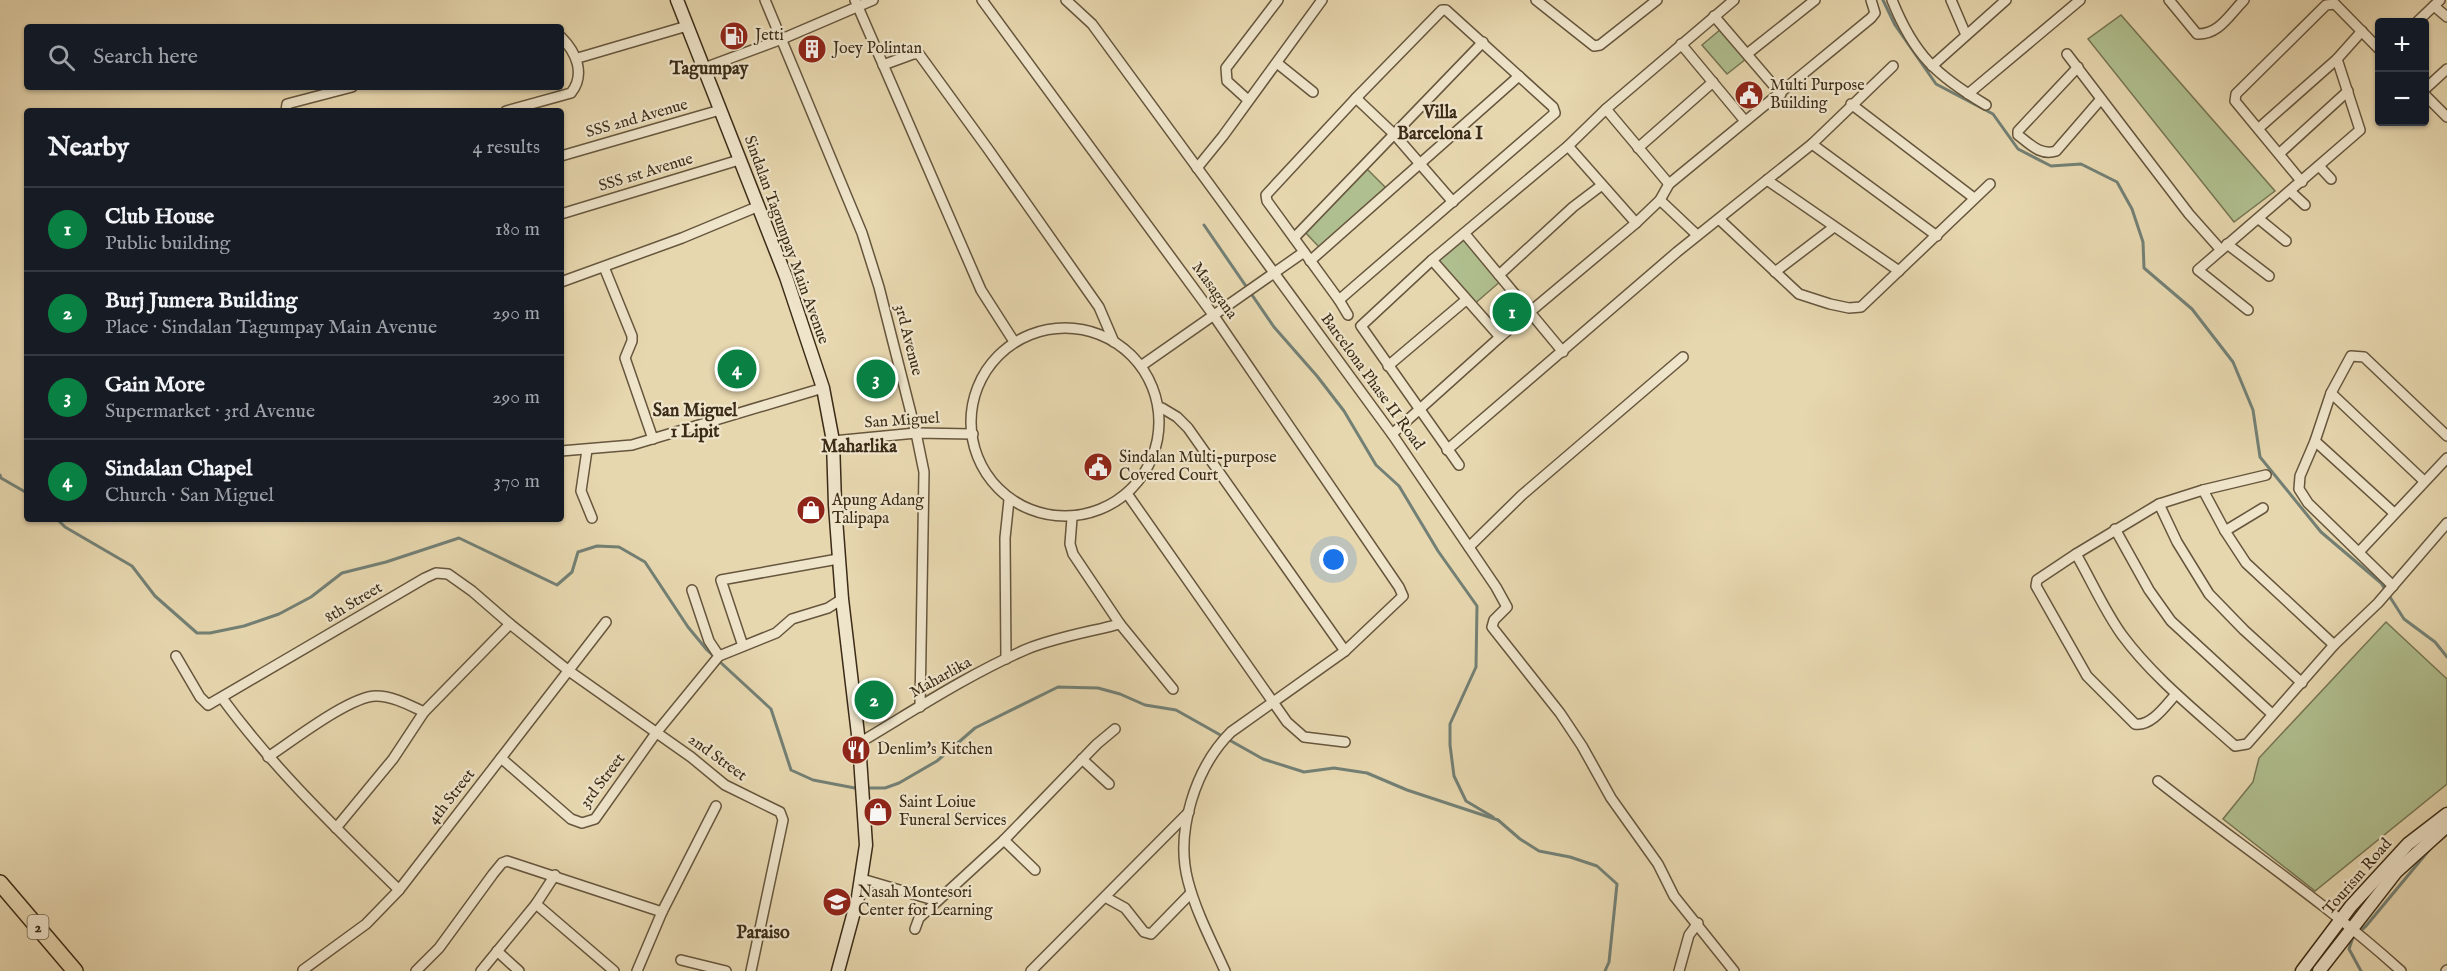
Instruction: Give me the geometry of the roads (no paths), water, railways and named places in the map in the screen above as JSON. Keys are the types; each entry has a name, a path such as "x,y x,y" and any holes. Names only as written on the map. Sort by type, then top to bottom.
{"highway":[{"name":"2","path":"0,883 75,971"}],"main road":[{"path":"677,0 720,110"},
{"name":"Sindalan Tagumpay Main Avenue","path":"720,110 786,277 824,388 833,441 838,559 859,743 866,845 862,879 838,971"},
{"name":"Tourism Road","path":"2302,971 2340,920 2408,844 2447,814"},
{"name":"Tourism Road","path":"2319,971 2396,872 2447,826"}],"street":[{"name":"3rd Avenue","path":"765,0 862,233 879,288 916,433 924,472 920,707"},
{"path":"704,68 782,39 856,3 873,0"},
{"name":"Masagana","path":"982,0 1214,316 1399,587 1403,596 1345,651"},
{"name":"Barcelona Phase II Road","path":"1066,0 1092,24 1445,510 1507,607 1494,620 1492,627 1560,713 1582,746 1611,798 1658,864 1674,896 1698,923"},
{"path":"1248,100 1227,81 1226,68 1278,0"},
{"path":"1197,168 1322,0"},
{"path":"1537,0 1594,46 1600,45 1657,0"},
{"path":"1459,465 1361,326 1432,260 1568,146 1606,109 1734,0"},
{"path":"1747,54 1815,0"},
{"path":"1392,434 1500,337 1636,223 1660,200 1669,184 1871,18 1875,13 1871,0"},
{"path":"1892,0 1903,28 1923,58 1968,94 1986,105"},
{"path":"1951,0 1966,35"},
{"path":"1932,66 2006,0"},
{"path":"1968,94 2080,0"},
{"path":"2169,0 2197,34 2213,33 2239,2"},
{"path":"856,3 981,290 1013,340"},
{"path":"2421,18 2437,3 2447,17"},
{"path":"2302,182 2235,101 2236,93 2326,5 2335,4 2375,46"},
{"path":"1339,300 1555,113 1553,107 1446,10 1441,10 1266,195 1267,201 1348,315"},
{"path":"1714,16 1781,94"},
{"path":"578,58 687,26"},
{"path":"2259,128 2337,59 2362,31"},
{"path":"517,108 571,93 578,81 578,58 564,41"},
{"path":"1294,238 1483,42"},
{"path":"1681,44 1745,121"},
{"path":"883,65 919,54 1099,307 1114,342"},
{"path":"2067,54 2189,214 2224,247 2269,276"},
{"path":"2248,310 2199,272 2199,268 2291,192 2360,130 2337,59"},
{"path":"1277,63 1313,92"},
{"path":"1447,450 1697,235 1812,144 1893,66"},
{"path":"2078,68 2018,131 2018,135 2041,152 2056,151 2101,99"},
{"path":"2429,87 2447,69"},
{"path":"1310,261 1519,76"},
{"path":"1638,148 1713,82"},
{"path":"286,108 287,104 341,90"},
{"path":"2280,153 2348,91"},
{"path":"2429,97 2447,117"},
{"path":"1356,98 1395,135 1454,202"},
{"path":"1851,104 1974,198"},
{"path":"1606,109 1669,184"},
{"name":"SSS 2nd Avenue","path":"564,155 720,110"},
{"path":"1812,144 1937,236"},
{"path":"1568,146 1636,223"},
{"name":"SSS 1st Avenue","path":"564,213 739,160"},
{"path":"2319,166 2331,179"},
{"path":"1767,180 1899,271"},
{"path":"1719,219 1799,294 1855,309 1861,307 1990,184"},
{"path":"1499,275 1573,207 1602,185"},
{"path":"2291,192 2305,205"},
{"path":"1660,200 1697,235"},
{"path":"564,281 759,206"},
{"path":"2259,219 2286,241"},
{"path":"1775,272 1834,227"},
{"path":"1464,234 1563,352"},
{"path":"1141,366 1304,252"},
{"path":"1432,260 1500,337"},
{"path":"604,267 632,336 625,358 653,439"},
{"path":"1388,366 1466,300"},
{"path":"1085,330 1114,342 1141,366 1162,408 1160,434 1147,467 1128,495 1093,512 1072,518 1044,515 1009,500 989,476 977,454 973,434 972,409 991,362 1013,340 1032,332 1085,330"},
{"path":"2391,588 2359,552 2308,503 2299,489 2300,476 2315,441 2331,393 2351,356 2364,357 2447,436"},
{"path":"1469,547 1522,495 1683,357"},
{"path":"564,451 632,445 824,388"},
{"path":"2331,393 2424,481"},
{"path":"1162,408 1177,417 1188,428 1345,651 1231,732 1221,742 1199,781 1186,829 1185,863 1191,893 1225,971"},
{"name":"San Miguel","path":"833,441 916,433 973,434"},
{"path":"2315,441 2394,513"},
{"path":"587,450 581,491 592,518"},
{"path":"2359,552 2447,458"},
{"path":"2176,694 2148,723 2135,724 2087,676 2036,586 2037,580 2115,529 2159,504 2203,490 2266,475"},
{"path":"2203,490 2225,531 2246,563 2334,645"},
{"path":"1128,495 1287,722 1304,736 1345,742"},
{"path":"1006,659 1005,538 1009,500"},
{"path":"2159,504 2177,542 2209,594 2244,630 2302,683"},
{"path":"2225,531 2263,508"},
{"path":"1072,518 1070,544 1073,554 1120,624 1173,689"},
{"path":"2076,554 2120,633 2176,694 2235,746 2247,744 2334,645 2378,603 2447,524"},
{"path":"2115,529 2149,590 2171,621 2272,714"},
{"path":"743,646 721,580 838,559"},
{"name":"8th Street","path":"176,656 200,697 208,705 436,573 448,574 472,591 510,624"},
{"path":"692,590 709,641 718,656 776,633 792,619 828,608 842,599"},
{"name":"4th Street","path":"303,970 366,924 399,890 606,622"},
{"path":"336,828 393,759 424,712 510,624"},
{"name":"2nd Street","path":"510,624 569,671 691,757 725,785 780,812 783,820 751,971"},
{"name":"Maharlika","path":"859,743 1006,659 1049,642 1120,624"},
{"name":"3rd Street","path":"501,758 571,819 582,823 595,819 656,733 718,656"},
{"path":"268,757 337,712 373,696 402,701 424,712"},
{"path":"222,698 268,757 399,890"},
{"path":"915,929 919,918 1004,840 1082,759 1115,729"},
{"path":"1082,759 1109,784"},
{"path":"2158,781 2363,937 2401,971"},
{"path":"637,971 662,912 716,806"},
{"path":"1031,971 1189,812"},
{"path":"1004,840 1035,870"},
{"path":"416,971 439,948 473,898 502,863 513,862 662,912"},
{"path":"481,971 536,904 555,875"},
{"path":"862,879 937,901"},
{"path":"1105,897 1125,908 1144,932 1151,934 1191,893"},
{"path":"536,904 614,971"},
{"path":"1679,971 1689,935 1698,923 1734,971"},
{"path":"496,951 519,971"},
{"path":"681,960 711,970 726,971"}],"waterway":[{"path":"1883,0 1895,25 1936,84 1993,114 2018,149 2051,166 2081,164 2117,182 2132,209 2143,242 2144,268 2192,309 2233,362 2253,410 2260,457 2321,532 2381,583 2404,619 2435,642 2447,657"},
{"path":"1204,225 1274,327 1344,411 1376,465 1399,486 1438,551 1477,606 1476,667 1450,724 1450,745 1454,776 1466,801 1493,817"},
{"path":"0,475 1,478 24,491"},
{"path":"60,522 132,566 155,596 197,633 210,633 244,626 279,614 311,597 342,573 386,562 459,538 557,585 572,572 578,552 597,546 619,547 645,562 688,627 707,650 771,709 791,770 813,780 860,789"},
{"path":"866,788 885,788 899,783 937,761 975,728 1058,687 1098,688 1120,694 1145,705 1176,710 1263,759 1304,772 1334,768 1367,773 1407,790 1498,820"},
{"path":"1498,820 1520,839 1539,851 1570,857 1597,866 1617,884 1609,962 1605,971"},
{"path":"2439,841 2447,834"},
{"path":"2358,933 2430,849"},
{"path":"2353,937 2349,949 2361,971"}],"place":[{"name":"Jetti","path":"734,36"},
{"name":"Joey Polintan","path":"812,49"},
{"name":"Multi Purpose Building","path":"1749,95"},
{"name":"Club House","path":"1512,312"},
{"name":"Sindalan Chapel","path":"737,369"},
{"name":"Gain More","path":"876,379"},
{"name":"Sindalan Multi-purpose Covered Court","path":"1098,467"},
{"name":"Apung Adang Talipapa","path":"811,510"},
{"name":"Burj Jumera Building","path":"874,700"},
{"name":"Denlim's Kitchen","path":"856,750"},
{"name":"Saint Loiue Funeral Services","path":"878,812"},
{"name":"Nasah Montesori Center for Learning","path":"837,902"}],"district":[{"name":"Tagumpay","path":"709,69"},
{"name":"Villa Barcelona I","path":"1440,123"},
{"name":"San Miguel 1 Lipit","path":"695,421"},
{"name":"Maharlika","path":"859,447"},
{"name":"Paraiso","path":"763,933"}]}
